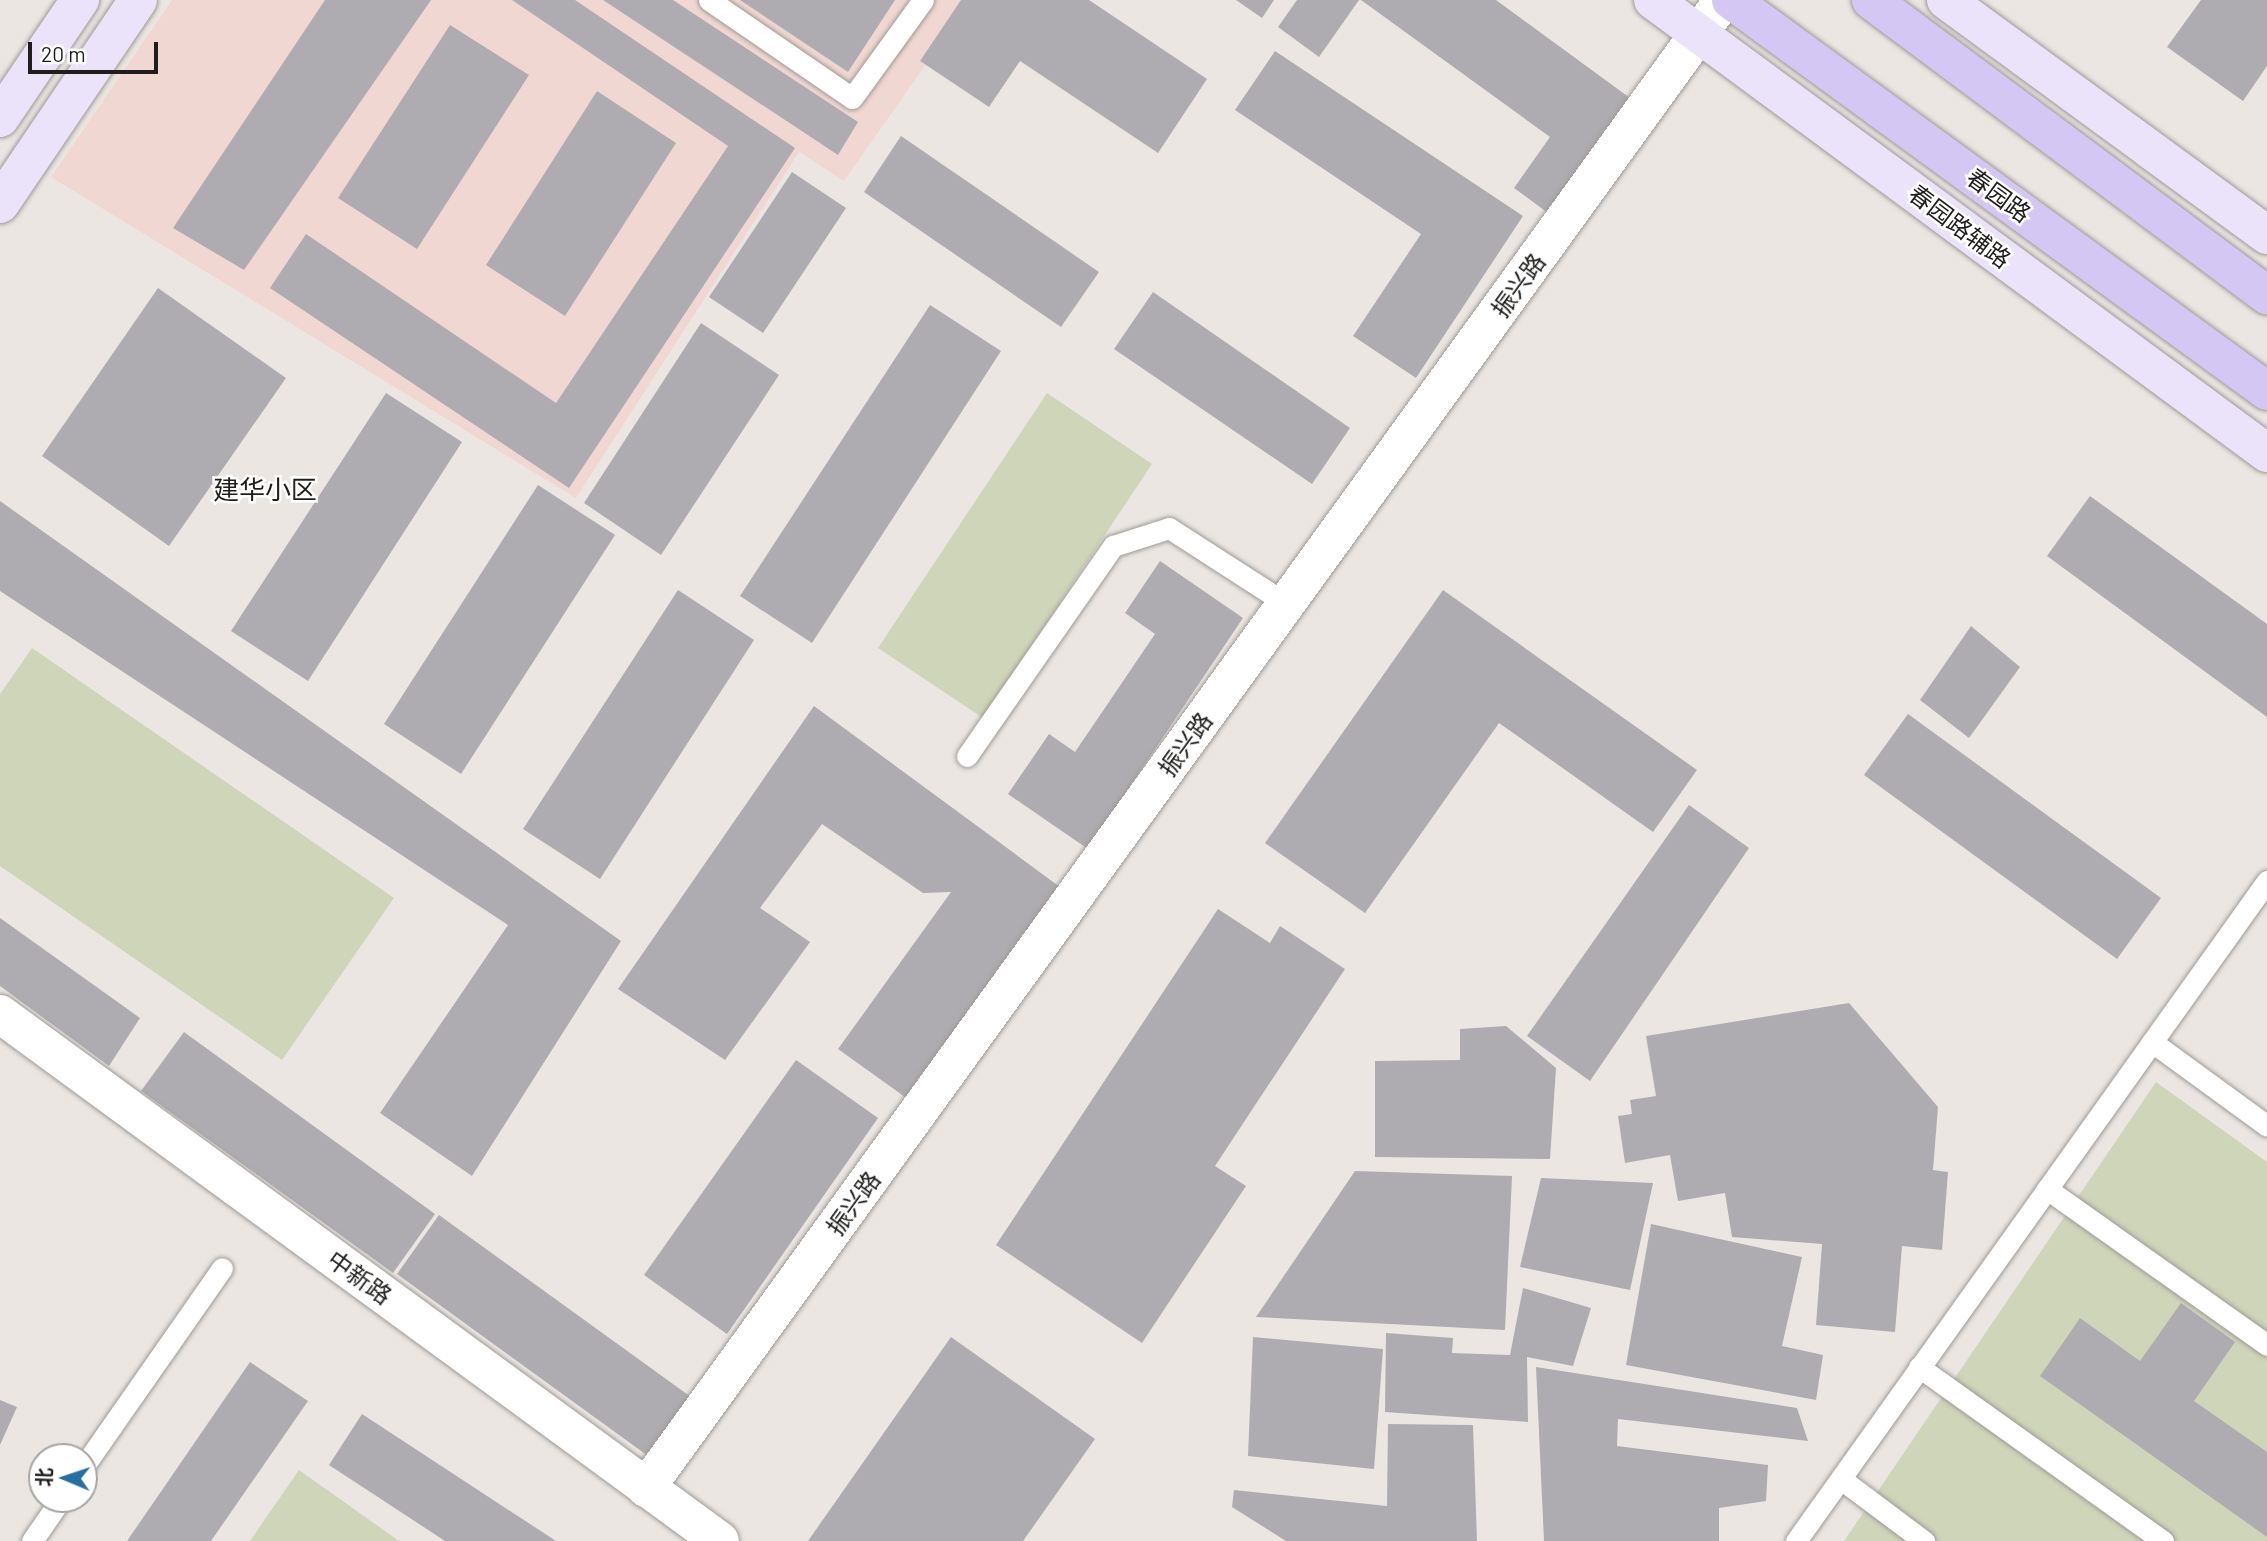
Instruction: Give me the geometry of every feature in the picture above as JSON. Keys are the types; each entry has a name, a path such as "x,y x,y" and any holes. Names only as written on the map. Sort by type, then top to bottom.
{"main road":[{"name":"春园路","path":"1731,0 2267,391"},
{"path":"1871,0 2267,295"}],"street":[{"path":"0,118 80,0"},
{"path":"0,204 138,0"},
{"name":"春园路辅路","path":"1653,0 2267,453"},
{"name":"振兴路","path":"646,1488 1723,0"},
{"path":"1946,0 2267,235"},
{"name":"中新路","path":"0,1014 720,1541"}],"lane":[{"path":"709,0 852,98 923,0"},
{"path":"967,756 1113,545 1169,528 1287,604"},
{"path":"1796,1541 2267,881"},
{"path":"2152,1042 2267,1126"},
{"path":"2047,1189 2267,1345"},
{"path":"98,1446 222,1268"},
{"path":"1919,1367 2156,1539"},
{"path":"1841,1479 1924,1541"},
{"path":"32,1541 51,1513"}],"shaded area":[{"path":"172,0 971,0 844,181 799,152 576,498 51,177"}],"green space":[{"path":"1047,393 1152,464 983,718 878,648"},
{"path":"32,648 394,898 282,1060 0,866 0,694"},
{"path":"2156,1082 2267,1162 2267,1541 1844,1541"},
{"path":"299,1470 399,1541 250,1541"}],"building":[{"path":"325,0 431,0 244,270 173,228"},
{"path":"512,0 575,0 795,148 569,488 270,288 306,234 556,403 728,146"},
{"path":"603,0 673,0 858,122 838,155"},
{"path":"740,0 895,0 848,72"},
{"path":"961,0 1089,0 1207,79 1158,153 1020,61 989,107 920,61"},
{"path":"1236,0 1274,0 1262,18"},
{"path":"1297,0 1359,0 1319,57 1278,27"},
{"path":"1361,0 1496,0 1630,98 1548,213 1514,188 1550,137"},
{"path":"2201,0 2267,0 2267,66 2243,101 2167,47"},
{"path":"450,25 529,75 417,249 338,198"},
{"path":"1275,51 1523,216 1416,378 1353,336 1421,234 1235,110"},
{"path":"597,91 676,143 565,316 486,265"},
{"path":"901,136 1099,272 1061,327 864,192"},
{"path":"792,172 846,208 763,333 709,297"},
{"path":"158,288 286,378 169,546 42,456"},
{"path":"1153,292 1350,428 1312,484 1114,349"},
{"path":"930,305 1001,351 812,643 740,596"},
{"path":"701,323 779,375 661,555 584,503"},
{"path":"386,393 462,442 308,681 231,631"},
{"path":"538,485 615,535 461,774 384,724"},
{"path":"2090,496 2267,624 2267,717 2047,556"},
{"path":"0,501 621,941 472,1176 380,1113 508,925 0,591"},
{"path":"1160,561 1243,618 1088,849 1008,794 1049,734 1075,752 1155,634 1125,613"},
{"path":"678,590 754,640 600,879 523,829"},
{"path":"1443,590 1697,770 1653,832 1499,723 1365,913 1265,843"},
{"path":"1971,626 2020,667 1969,738 1920,700"},
{"path":"814,706 1060,887 905,1097 838,1049 951,892 923,893 822,824 760,908 810,942 725,1060 618,989"},
{"path":"1908,714 2161,898 2117,959 1864,775"},
{"path":"1689,805 1749,848 1590,1081 1527,1036"},
{"path":"1218,909 1270,943 1280,926 1345,969 1215,1166 1246,1186 1142,1343 996,1245"},
{"path":"0,918 140,1018 109,1066 0,986"},
{"path":"1849,1003 1938,1107 1933,1170 1948,1172 1942,1250 1902,1246 1895,1332 1816,1325 1822,1244 1732,1237 1725,1193 1678,1201 1670,1155 1625,1163 1618,1116 1632,1114 1630,1100 1656,1096 1646,1036"},
{"path":"1506,1026 1556,1068 1550,1159 1375,1157 1375,1061 1460,1060 1460,1029"},
{"path":"184,1032 435,1214 393,1273 141,1091"},
{"path":"796,1060 878,1118 727,1334 644,1275"},
{"path":"1355,1171 1512,1176 1505,1330 1256,1317"},
{"path":"1541,1178 1653,1183 1630,1290 1520,1267"},
{"path":"439,1215 691,1397 648,1456 397,1274"},
{"path":"1651,1224 1802,1257 1782,1346 1823,1355 1816,1400 1626,1365"},
{"path":"1523,1288 1591,1308 1573,1366 1527,1357 1528,1422 1385,1412 1386,1333 1453,1338 1452,1353 1510,1355"},
{"path":"2181,1303 2235,1342 2194,1401 2267,1452 2267,1537 2040,1376 2080,1318 2140,1361"},
{"path":"951,1337 1095,1439 1023,1541 808,1541"},
{"path":"1253,1337 1383,1349 1374,1469 1248,1456"},
{"path":"250,1362 308,1401 211,1541 127,1541"},
{"path":"1536,1367 1797,1408 1808,1441 1618,1419 1617,1446 1768,1465 1766,1501 1719,1508 1719,1541 1544,1541"},
{"path":"0,1400 17,1407 0,1445"},
{"path":"362,1414 556,1541 445,1541 329,1465"},
{"path":"1388,1424 1473,1425 1477,1541 1286,1541 1232,1507 1234,1490 1387,1506"}],"district":[{"name":"建华小区","path":"265,489"}]}
